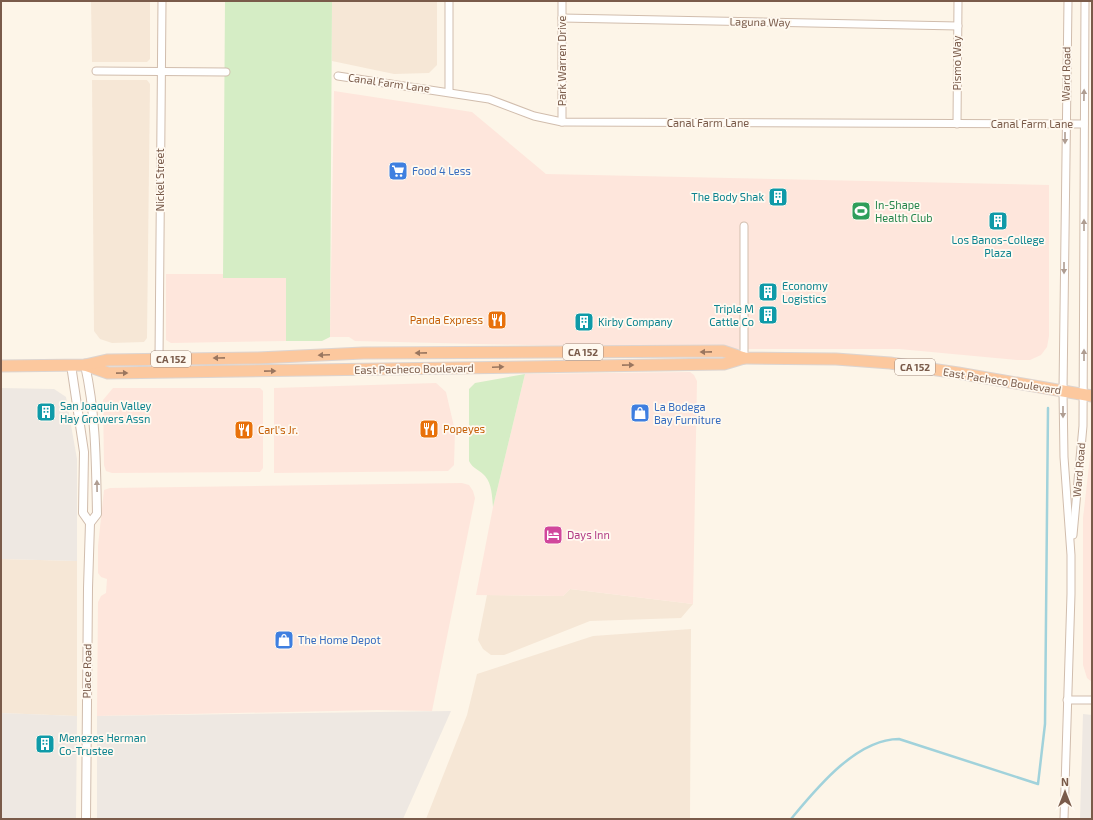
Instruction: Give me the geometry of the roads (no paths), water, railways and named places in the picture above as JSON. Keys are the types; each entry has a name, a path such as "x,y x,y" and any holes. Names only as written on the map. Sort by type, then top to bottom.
{"highway":[{"name":"East Pacheco Boulevard","path":"1,366 85,365 107,360 363,354 534,352 723,351 744,358"},
{"name":"East Pacheco Boulevard","path":"85,365 108,373 724,364 744,358 836,359 890,363 1088,395"}],"street":[{"name":"Nickel Street","path":"159,359 162,1"},
{"path":"449,1 449,92"},
{"name":"Park Warren Drive","path":"562,1 562,122"},
{"name":"Pismo Way","path":"957,124 958,1"},
{"name":"Ward Road","path":"1068,1 1063,391 1064,457 1071,555"},
{"name":"Ward Road","path":"1064,819 1071,555 1083,426 1088,395 1084,124 1085,1"},
{"name":"Laguna Way","path":"562,18 958,26"},
{"path":"96,72 226,72"},
{"name":"Canal Farm Lane","path":"338,76 489,99 534,116 562,122 1084,124"},
{"path":"744,226 744,358"},
{"name":"Place Road","path":"72,365 84,452 83,514 90,523"},
{"name":"Place Road","path":"85,365 92,394 97,514 90,523 86,819"},
{"path":"1067,700 1092,700"}],"waterway":[{"path":"791,819 812,794 838,768 853,756 868,747 883,741 899,739 1038,784 1045,724 1048,408"}],"place":[{"name":"Food 4 Less","path":"398,171"},
{"name":"The Body Shak","path":"778,197"},
{"name":"In-Shape Health Club","path":"861,211"},
{"name":"Los Banos-College Plaza","path":"998,221"},
{"name":"Economy Logistics","path":"768,292"},
{"name":"Triple M Cattle Co","path":"768,315"},
{"name":"Panda Express","path":"497,320"},
{"name":"Kirby Company","path":"584,322"},
{"name":"San Joaquin Valley Hay Growers Assn","path":"46,412"},
{"name":"La Bodega Bay Furniture","path":"640,413"},
{"name":"Popeyes","path":"429,429"},
{"name":"Carl's Jr.","path":"244,430"},
{"name":"Days Inn","path":"553,535"},
{"name":"The Home Depot","path":"284,640"},
{"name":"Menezes Herman Co-Trustee","path":"45,744"}]}
